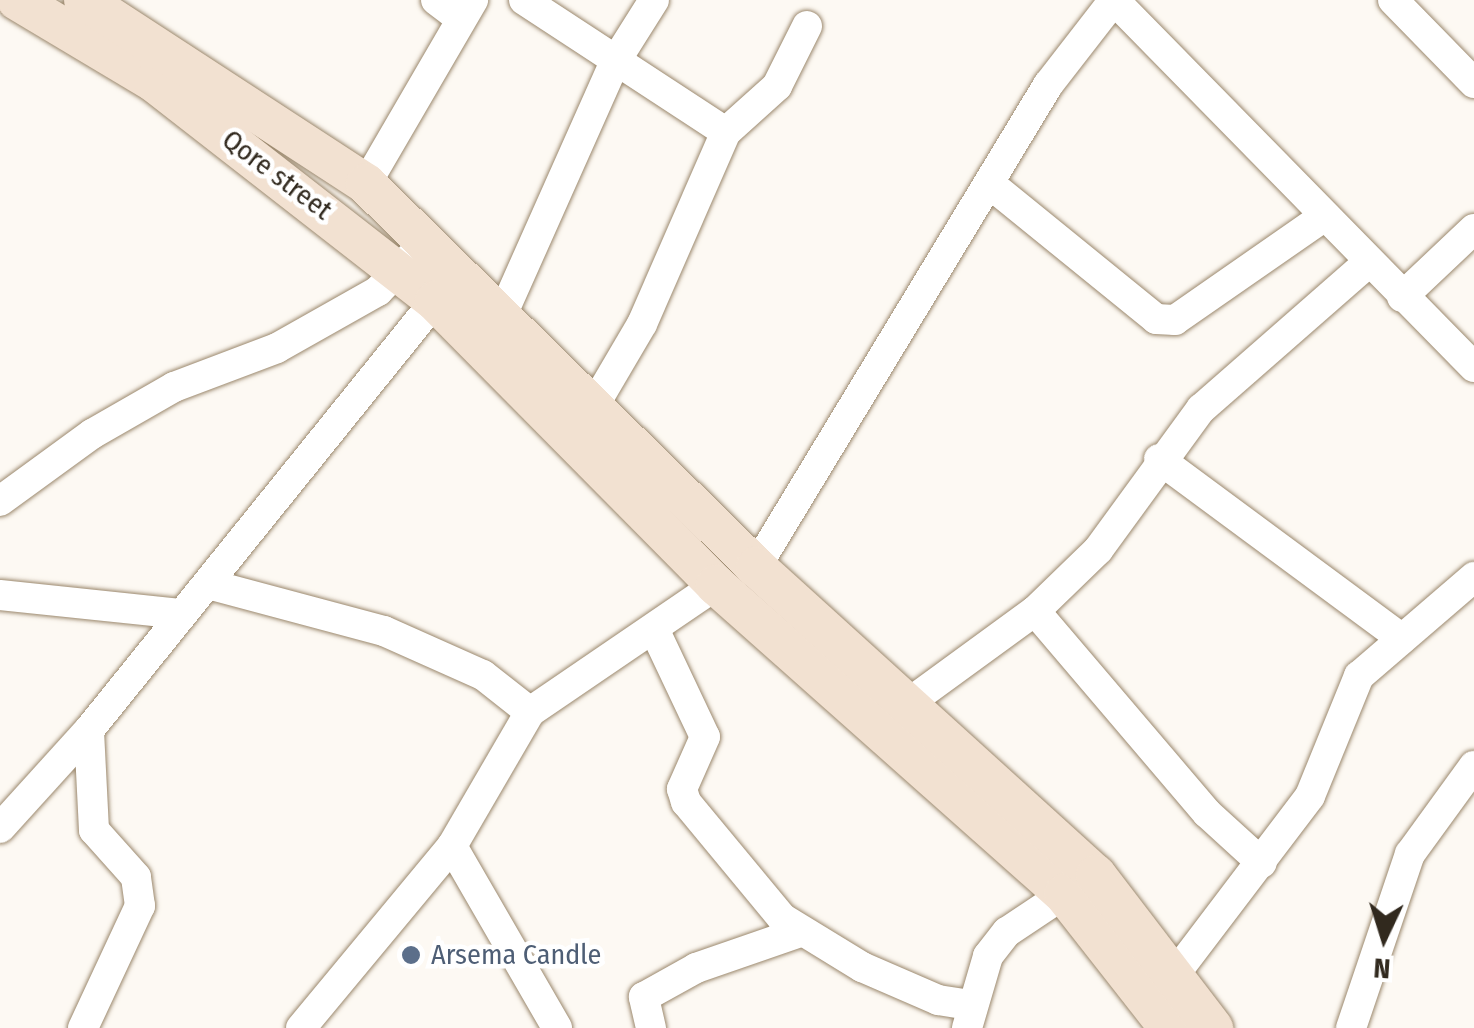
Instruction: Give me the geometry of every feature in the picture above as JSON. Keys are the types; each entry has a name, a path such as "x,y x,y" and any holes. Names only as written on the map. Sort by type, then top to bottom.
{"street":[{"name":"Qore street","path":"16,0 154,82 435,302 527,364"},
{"name":"Qore street","path":"84,0 366,184 424,244 503,313 527,364"},
{"path":"366,184 467,9 436,0"},
{"path":"524,0 726,132"},
{"path":"503,313 615,62 654,0"},
{"path":"756,568 1048,85 1114,0 1322,218 1474,368"},
{"path":"1393,0 1474,83"},
{"path":"595,404 642,324 726,132 777,86 807,26"},
{"path":"990,184 1156,319 1175,320 1322,218"},
{"path":"1402,297 1474,229"},
{"path":"0,501 92,434 174,387 277,348 378,291 424,244"},
{"path":"910,702 1035,611 1098,550 1158,459 1251,359 1368,263"},
{"path":"0,828 89,730 435,302"},
{"path":"527,364 595,404 756,568 910,702 1096,874 1213,1028"},
{"path":"527,364 716,585 1064,894 1168,1028"},
{"path":"1158,459 1402,638"},
{"path":"1175,974 1310,796 1359,676 1474,577"},
{"path":"208,584 384,631 483,675 530,712"},
{"path":"301,1028 452,846 530,712 716,585"},
{"path":"0,595 180,614"},
{"path":"1035,611 1206,813 1262,863"},
{"path":"654,628 705,737 682,789 686,802 797,932 969,1016 988,956 1008,932 1064,894"},
{"path":"83,1028 140,906 136,877 94,830 89,730"},
{"path":"1352,1028 1410,854 1474,766"},
{"path":"452,846 558,1028"},
{"path":"651,1028 644,997 696,968 797,932"}],"place":[{"name":"Arsema Candle","path":"411,955"}]}
